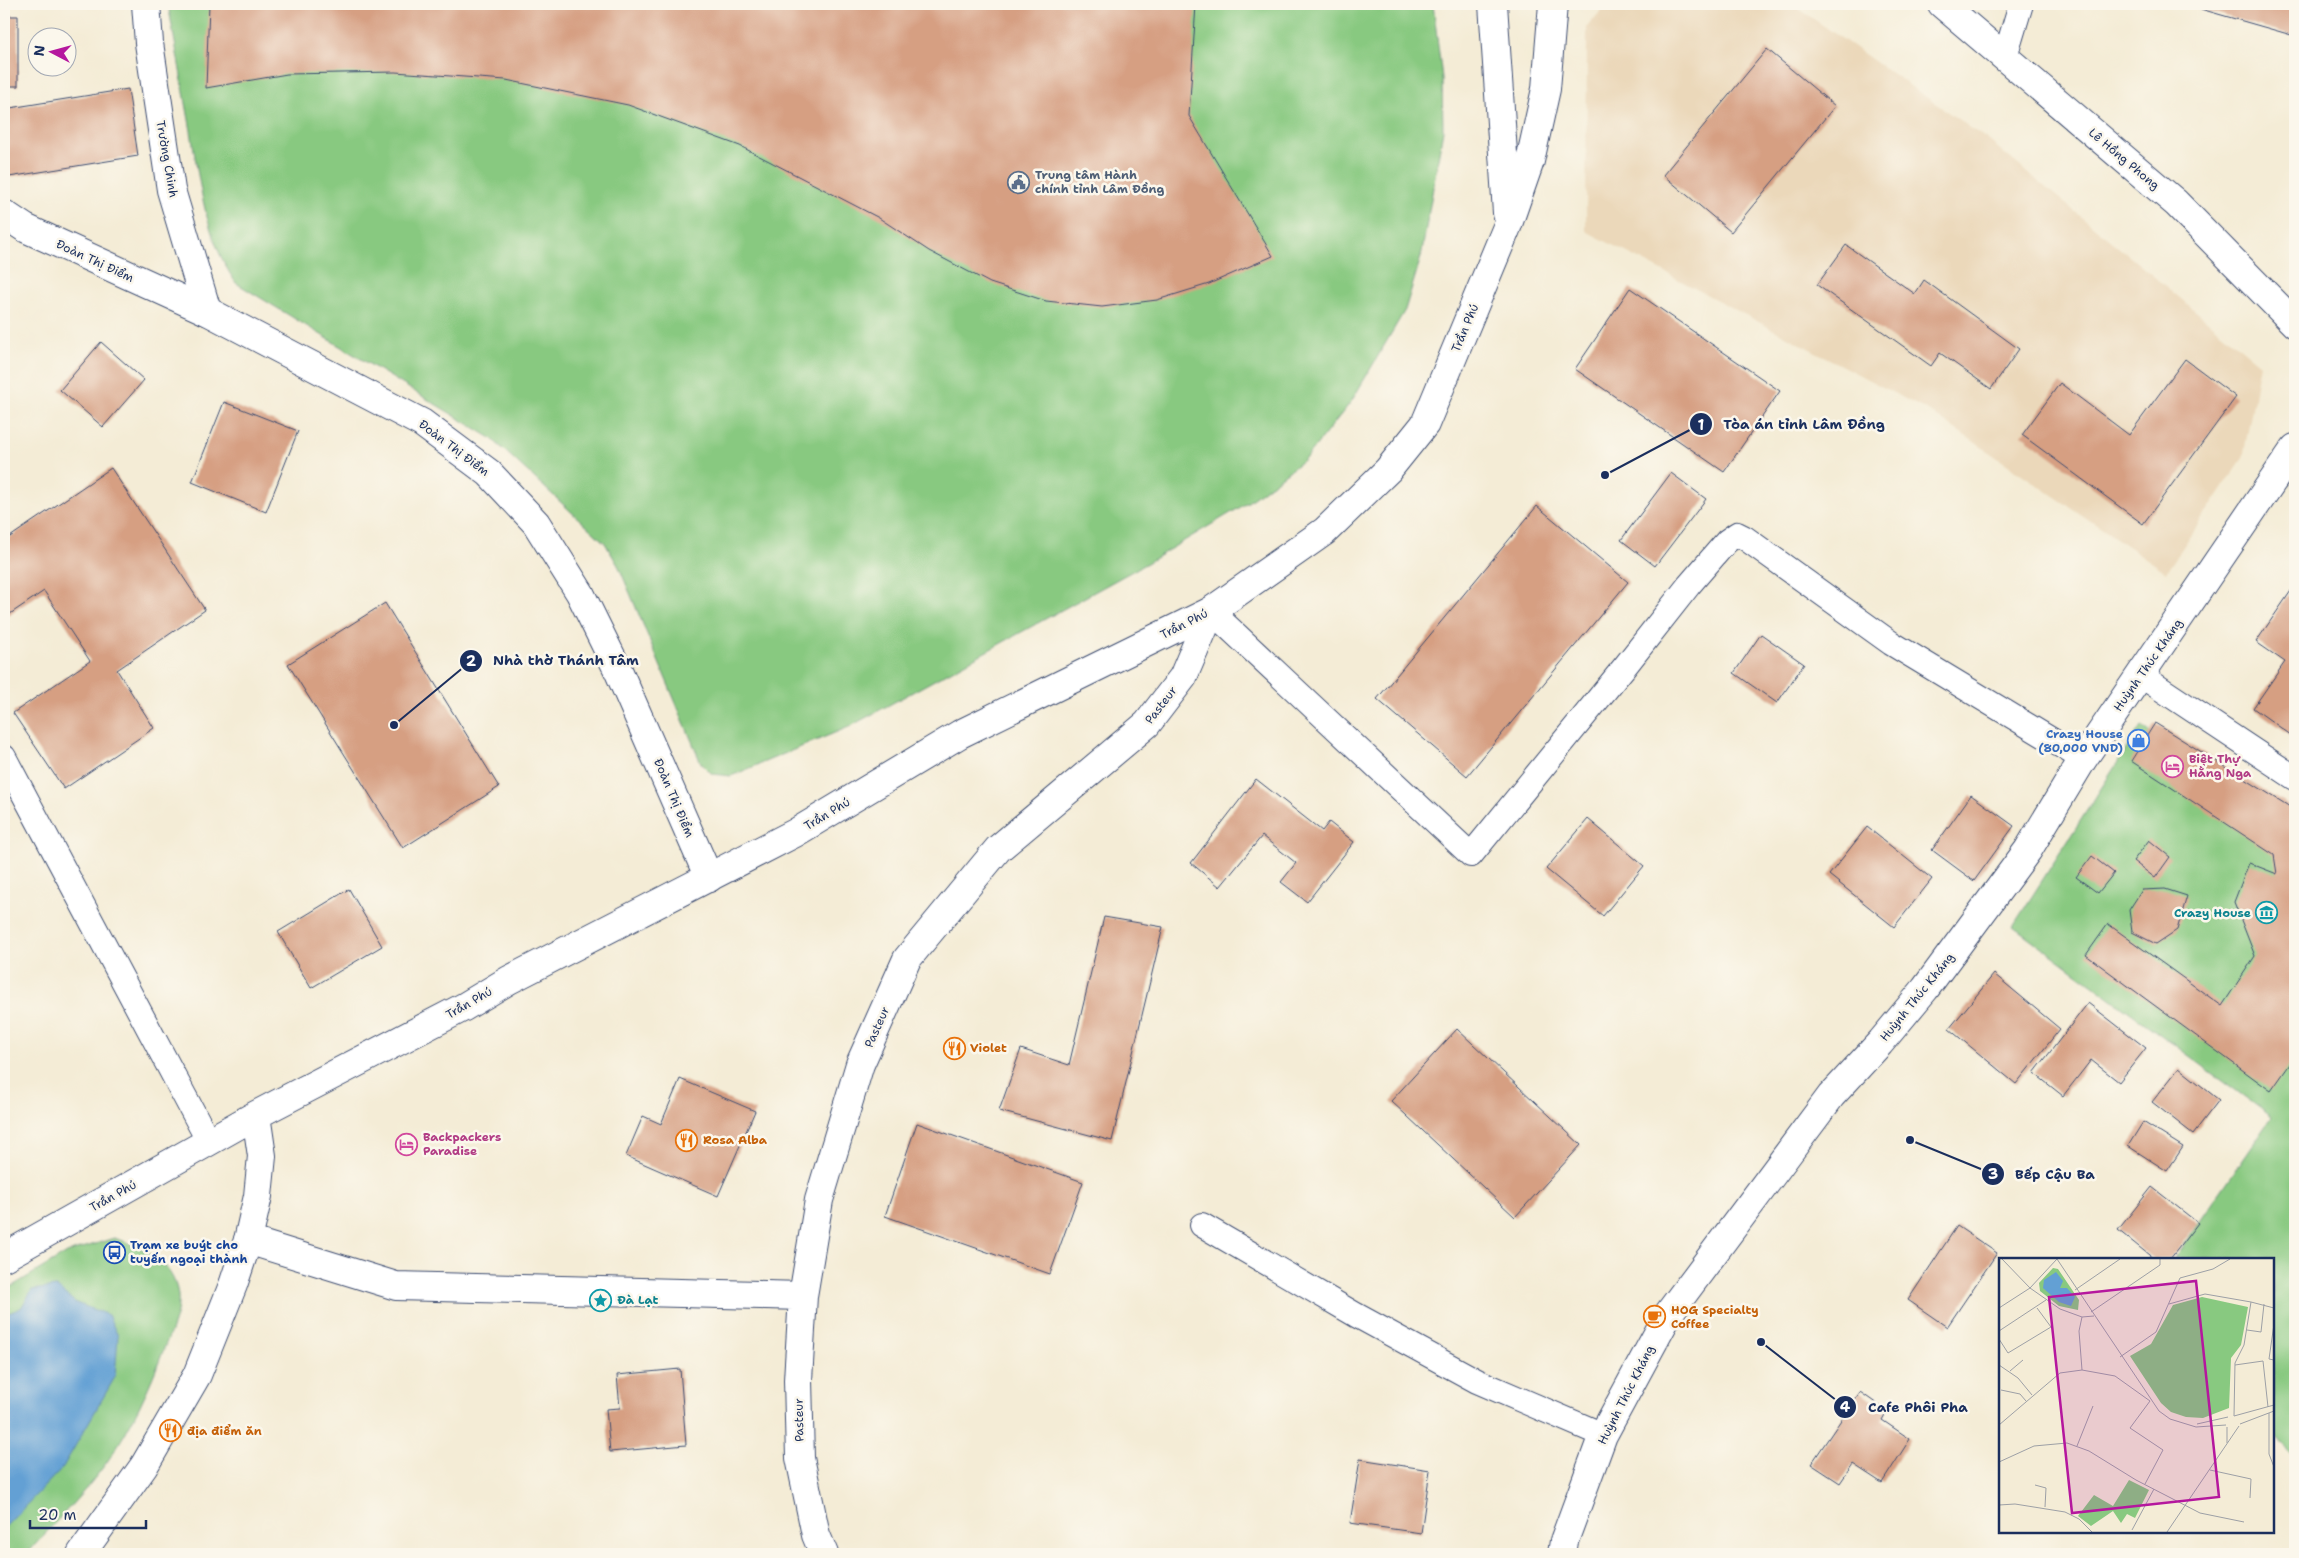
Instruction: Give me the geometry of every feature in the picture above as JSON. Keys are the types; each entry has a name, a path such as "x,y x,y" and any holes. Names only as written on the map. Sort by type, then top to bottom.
{"street":[{"name":"Trường Chinh","path":"146,4 149,43 171,190 207,311"},
{"name":"Trần Phú","path":"1493,4 1508,227"},
{"name":"Trần Phú","path":"4,1257 256,1115 464,1007 509,980 795,833 960,734 1211,611 1325,531 1388,470 1425,424 1508,227 1530,161 1546,89 1553,4"},
{"name":"Lê Hồng Phong","path":"1942,4 2176,204 2295,324"},
{"name":"Đoàn Thị Điểm","path":"4,214 25,228 207,311 422,423 490,473 536,523 580,593 614,661 709,878"},
{"name":"Huỳnh Thúc Kháng","path":"1562,1554 1564,1541 1603,1435 1669,1313 1831,1096 1925,990 2028,850 2083,759 2295,448"},
{"name":"Pasteur","path":"824,1554 816,1535 800,1458 798,1380 803,1296 819,1200 860,1064 907,959 998,849 1147,724 1183,677 1211,611"},
{"path":"80,1554 144,1466 197,1375 233,1285 248,1240 258,1196 262,1156 256,1115"},
{"path":"248,1240 396,1286 803,1296"}],"lane":[{"path":"2004,57 2021,4"},
{"path":"1211,611 1471,855 1626,665 1689,584 1727,541 1737,534 1746,538 1891,643 2083,759"},
{"path":"2140,675 2295,778"},
{"path":"4,757 209,1142"},
{"path":"1202,1225 1356,1315 1478,1381 1603,1435"}],"shaded area":[{"path":"1607,4 1792,4 1988,140 2260,364 2243,458 2166,572 1930,412 1586,231 1587,27"}],"green space":[{"path":"168,4 1433,4 1442,78 1443,130 1421,257 1405,310 1351,402 1306,458 1244,505 1147,563 849,727 731,776 712,774 701,763 619,567 605,543 491,438 236,283 217,248 205,210"},
{"path":"2141,726 2295,825 2295,1456 2274,1437 2274,1258 2175,1258 2272,1117 2013,926"},
{"path":"114,1238 146,1251 155,1257 170,1273 178,1295 176,1315 172,1328 140,1406 107,1462 79,1497 27,1554 4,1554 4,1291 67,1253"}],"water":[{"path":"56,1287 76,1303 108,1315 118,1336 115,1377 63,1467 4,1528 4,1315 21,1308 32,1290"}],"building":[{"name":"Trung tâm Hành chính tỉnh Lâm Đồng","path":"209,4 1196,4 1189,116 1273,256 1209,284 1157,300 1102,307 1046,301 990,283 929,251 879,218 740,146 628,105 506,80 395,72 287,74 206,88"},
{"path":"2183,4 2295,4 2295,36"},
{"path":"4,16 18,16 18,86 4,86"},
{"path":"1767,49 1835,106 1731,232 1663,175"},
{"path":"128,89 138,156 9,177 4,144 4,109"},
{"path":"1846,245 1915,294 1924,280 2019,349 1991,389 1940,353 1931,366 1817,285"},
{"path":"1630,288 1780,391 1724,472 1575,369"},
{"path":"101,342 144,380 103,427 60,390"},
{"path":"2185,359 2236,397 2143,524 2022,435 2060,383 2129,435"},
{"path":"224,402 298,431 266,512 192,482"},
{"path":"111,468 205,610 117,670 154,728 64,789 13,713 90,661 44,591 4,618 4,541"},
{"path":"1671,473 1706,499 1655,566 1621,540"},
{"path":"1537,506 1628,582 1467,776 1377,699"},
{"path":"2295,585 2295,738 2253,708 2285,662 2256,642"},
{"path":"385,603 499,787 403,848 288,664"},
{"path":"1761,634 1804,664 1777,703 1734,673"},
{"name":"Crazy House","path":"2155,723 2295,810 2295,1057 2271,1091 2086,955 2108,924 2222,1006 2255,956 2234,902 2249,863 2277,874 2274,855 2131,761"},
{"path":"1256,779 1322,831 1329,822 1354,842 1307,902 1281,882 1296,863 1262,836 1220,887 1191,863"},
{"path":"1971,795 2014,826 1974,881 1932,850"},
{"path":"1588,819 1644,866 1603,916 1546,869"},
{"path":"1867,827 1932,879 1894,927 1829,875"},
{"path":"2149,840 2170,857 2155,878 2133,861"},
{"path":"2092,856 2114,873 2098,893 2076,877"},
{"path":"349,889 382,946 311,988 278,932"},
{"path":"2165,889 2187,896 2177,930 2156,944 2132,932 2129,910 2142,890"},
{"path":"1104,917 1163,927 1112,1141 999,1111 1021,1049 1069,1065"},
{"path":"1994,974 2060,1029 2016,1084 1949,1029"},
{"path":"2088,1003 2146,1048 2119,1082 2091,1060 2063,1096 2034,1073"},
{"path":"1457,1029 1581,1145 1515,1217 1391,1101"},
{"path":"2179,1068 2219,1100 2193,1134 2152,1102"},
{"name":"Rosa Alba","path":"680,1079 755,1111 718,1196 626,1156 643,1116 661,1124"},
{"path":"2143,1122 2183,1147 2167,1171 2128,1146"},
{"path":"917,1123 1083,1182 1050,1274 885,1216"},
{"path":"2152,1187 2198,1223 2171,1258 2153,1258 2118,1230"},
{"path":"1957,1226 1997,1253 1947,1327 1908,1300"},
{"path":"680,1369 686,1445 610,1452 606,1409 620,1408 617,1375"},
{"path":"1860,1392 1887,1411 1882,1420 1910,1439 1882,1483 1853,1464 1840,1483 1811,1464"},
{"path":"1360,1459 1430,1470 1421,1533 1350,1523"}],"place":[{"name":"Trung tâm Hành chính tỉnh Lâm Đồng","path":"1019,182"},
{"name":"Tòa án tỉnh Lâm Đồng","path":"1605,475"},
{"name":"Nhà thờ Thánh Tâm","path":"394,725"},
{"name":"Crazy House (80,000 VND)","path":"2139,741"},
{"name":"Biệt Thự Hằng Nga","path":"2173,766"},
{"name":"Crazy House","path":"2267,913"},
{"name":"Violet","path":"954,1048"},
{"name":"Rosa Alba","path":"687,1140"},
{"name":"Bếp Cậu Ba","path":"1910,1140"},
{"name":"Backpackers Paradise","path":"407,1144"},
{"name":"Trạm xe buýt cho tuyến ngoại thành","path":"114,1252"},
{"name":"Đà Lạt","path":"601,1300"},
{"name":"HOG Specialty Coffee","path":"1655,1317"},
{"name":"Cafe Phôi Pha","path":"1761,1342"},
{"name":"địa điểm ăn","path":"171,1431"}]}
